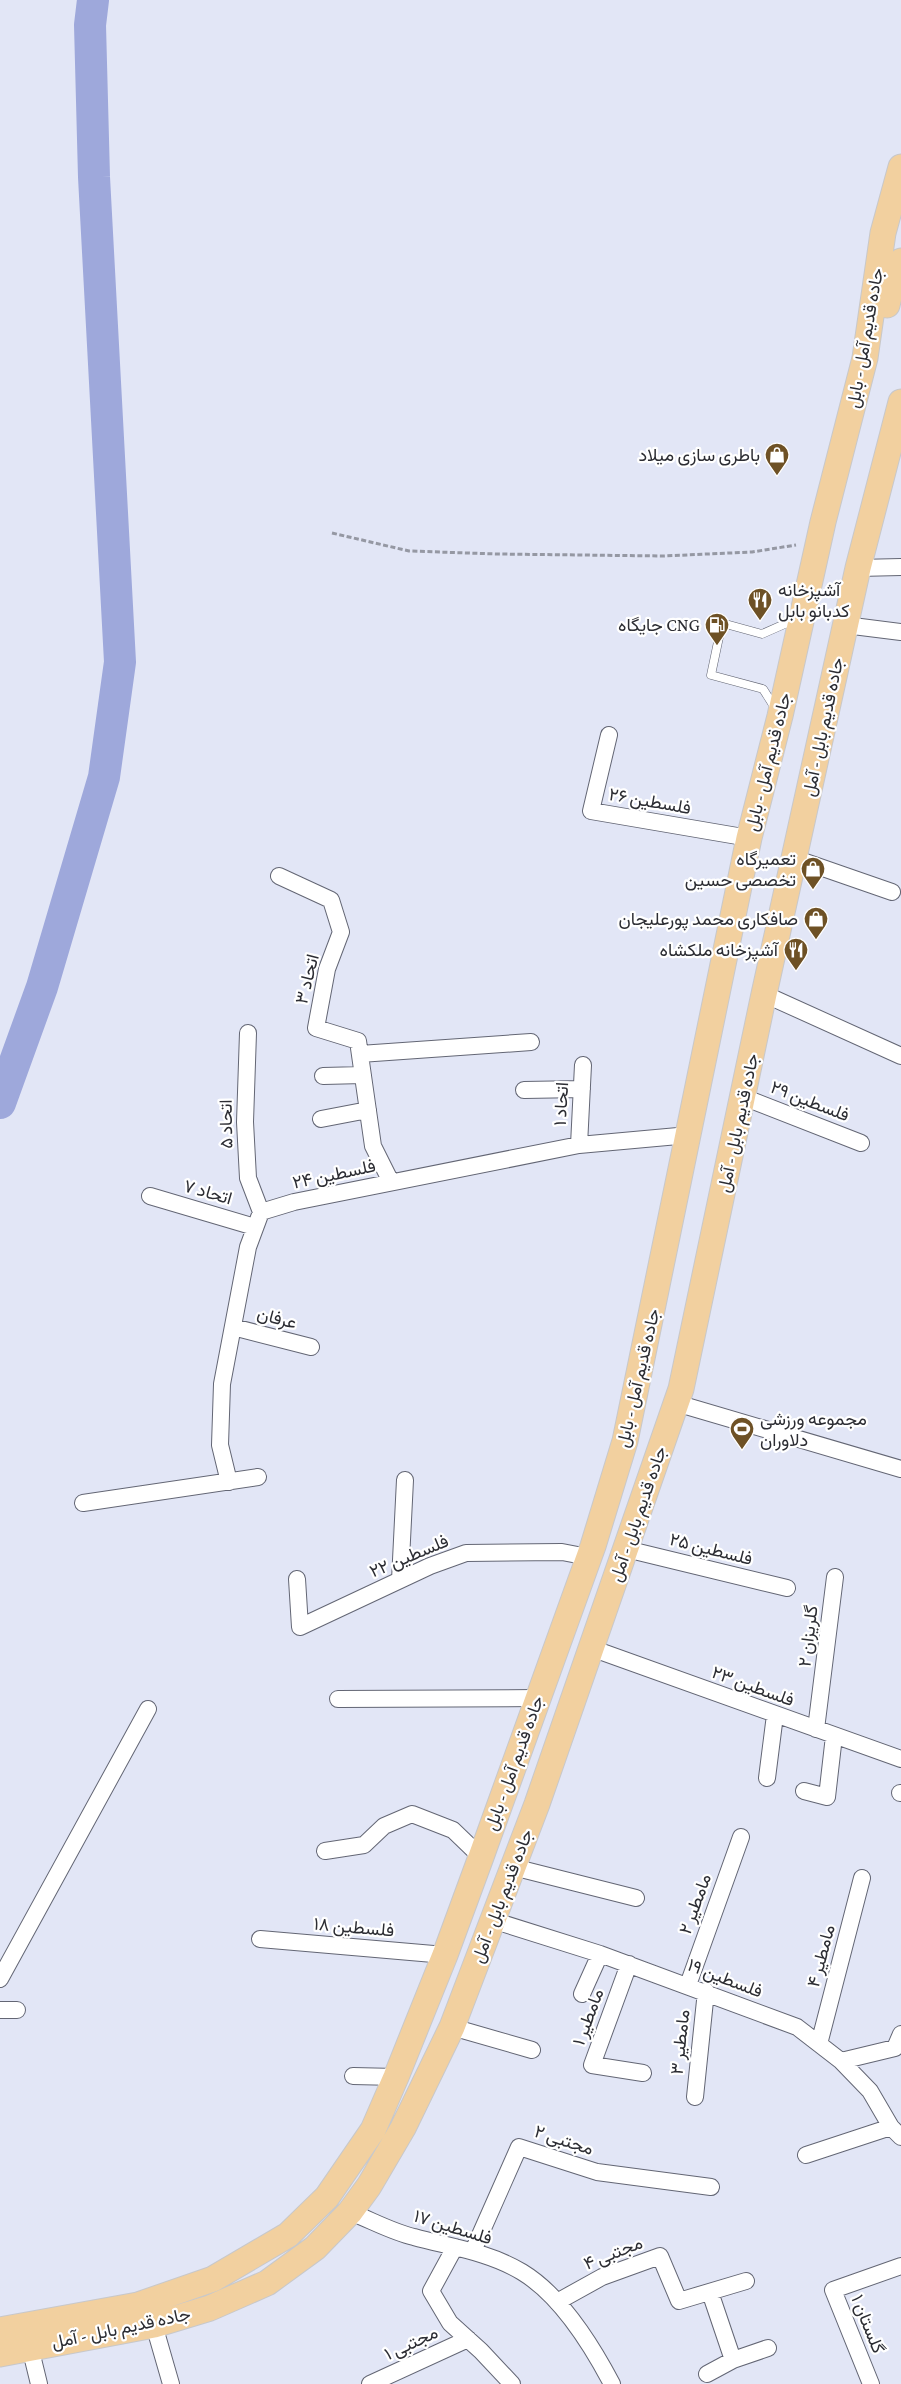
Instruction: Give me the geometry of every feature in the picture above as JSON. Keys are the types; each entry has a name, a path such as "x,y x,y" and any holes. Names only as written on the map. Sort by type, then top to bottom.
{"main road":[{"name":"جاده قدیم آمل - بابل","path":"0,2330 138,2305 213,2279 288,2235 327,2197 373,2130 396,2077 481,1857 588,1557 625,1441 689,1136 748,838 780,716 820,536 865,358 883,233 901,166"},
{"path":"865,358 886,308 896,268 901,260"},
{"name":"جاده قدیم بابل - آمل","path":"0,2354 154,2325 210,2308 267,2283 315,2248 350,2212 369,2186 403,2128 452,2027 513,1867 681,1389 764,994 845,625 901,402"}],"street":[{"path":"858,568 901,566"},
{"path":"845,625 901,632"},
{"name":"فلسطين ٢۶","path":"609,735 591,811 748,838"},
{"path":"794,858 892,892"},
{"name":"اتحاد ۳","path":"279,876 331,900 341,932 327,969 316,1028 358,1040 373,1146 391,1182"},
{"path":"764,994 901,1056"},
{"name":"اتحاد ۵","path":"248,1033 245,1122 248,1178 258,1220"},
{"path":"360,1054 531,1042"},
{"name":"اتحاد ۱","path":"579,1145 582,1064"},
{"path":"323,1076 363,1075"},
{"path":"524,1090 582,1089"},
{"name":"فلسطین ۲۹","path":"743,1097 861,1143"},
{"path":"321,1119 368,1110"},
{"name":"فلسطین ۲۴","path":"258,1220 294,1202 579,1145 689,1136"},
{"name":"اتحاد ۷","path":"150,1196 258,1220"},
{"path":"229,1482 220,1445 222,1384 248,1247 258,1220"},
{"name":"عرفان","path":"233,1327 311,1348"},
{"path":"676,1403 901,1469"},
{"path":"83,1503 258,1478"},
{"path":"400,1580 405,1480"},
{"name":"فلسطین ۲۵","path":"626,1549 786,1588"},
{"name":"فلسطین ۲۲","path":"297,1579 300,1627 400,1580 466,1553 562,1552 588,1557"},
{"name":"گلریزان ۲","path":"816,1729 835,1577"},
{"name":"فلسطین ۲۳","path":"591,1648 901,1759"},
{"path":"338,1699 538,1698"},
{"path":"0,1979 148,1709"},
{"path":"767,1778 775,1715"},
{"path":"804,1791 826,1797 834,1736"},
{"path":"325,1851 364,1845 384,1826 412,1814 453,1830 481,1857"},
{"name":"مامطیر ۲","path":"688,1985 741,1837"},
{"path":"513,1867 636,1898"},
{"name":"مامطیر ۴","path":"819,2044 862,1878"},
{"name":"فلسطین ۱۹","path":"492,1920 600,1954 706,1991 797,2027 841,2061 870,2091 896,2132"},
{"name":"فلسطین ۱۸","path":"260,1939 444,1955"},
{"path":"582,1994 600,1954"},
{"name":"مامطیر ۱","path":"629,1964 592,2065 642,2073"},
{"name":"مامطیر ۳","path":"695,2097 706,1991"},
{"path":"0,2010 17,2010"},
{"path":"452,2027 532,2050"},
{"path":"841,2061 895,2048 901,2034"},
{"path":"353,2076 396,2077"},
{"path":"806,2155 896,2132"},
{"name":"مجتبی ۲","path":"473,2251 519,2147 597,2172 711,2187"},
{"name":"فلسطین ۱۷","path":"350,2212 412,2237 473,2251 522,2272 557,2302 596,2354 612,2384"},
{"path":"455,2247 430,2291 450,2323 512,2384"},
{"name":"مجتبی ۴","path":"557,2302 602,2276 660,2256 679,2301 746,2281"},
{"name":"گلستان ۱","path":"871,2384 833,2290 901,2266"},
{"path":"710,2292 734,2360"},
{"path":"154,2325 171,2384"},
{"name":"مجتبی ۱","path":"370,2384 468,2339"},
{"path":"30,2347 39,2384"},
{"path":"707,2374 734,2360 768,2348"}],"lane":[{"path":"780,716 763,689 711,675 722,623 762,634 802,616"}],"path":[{"path":"332,533 409,551 655,556 752,552 791,547 820,536"}],"waterway":[{"path":"0,1103 42,987 104,777 120,662 94,177 90,25 93,0"}],"place":[{"name":"باطری سازی میلاد","path":"777,476"},
{"name":"آشپزخانه کدبانو بابل","path":"760,621"},
{"name":"جایگاه CNG","path":"717,646"},
{"name":"تعمیرگاه تخصصی حسین","path":"813,890"},
{"name":"صافکاری محمد پورعلیجان","path":"816,940"},
{"name":"آشپزخانه ملکشاه","path":"796,971"},
{"name":"مجموعه ورزشی دلاوران","path":"742,1450"}]}
